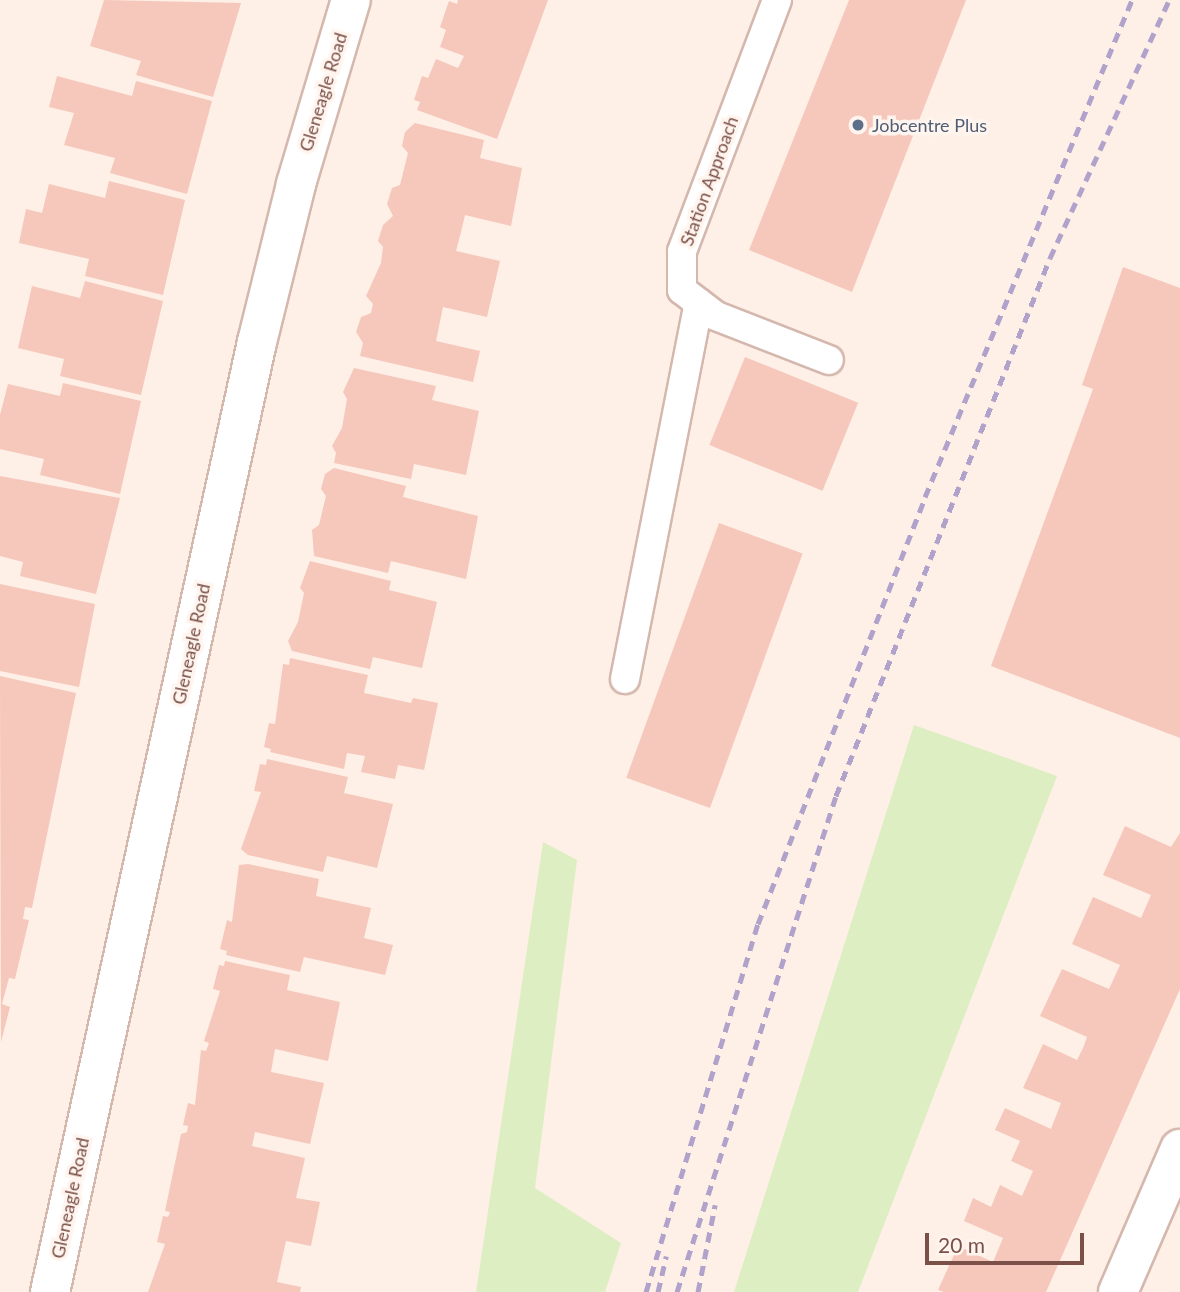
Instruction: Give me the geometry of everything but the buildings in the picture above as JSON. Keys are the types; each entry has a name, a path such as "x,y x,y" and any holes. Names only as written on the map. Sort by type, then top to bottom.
{"street":[{"name":"Gleneagle Road","path":"50,1292 257,342 296,184 351,0"},
{"path":"1118,1292 1180,1149"}],"lane":[{"name":"Station Approach","path":"777,0 682,252 682,290 716,316 829,360"},
{"path":"625,679 699,303"}],"green space":[{"path":"914,725 1057,776 858,1292 734,1292"},
{"path":"543,842 577,860 535,1188 621,1243 605,1292 476,1292"}],"railway":[{"path":"646,1292 758,924 925,497 1132,0"},
{"path":"677,1292 836,796 1050,258 1169,0"},
{"path":"698,1292 715,1205"},
{"path":"658,1292 666,1256"}],"place":[{"name":"Jobcentre Plus","path":"858,125"}]}
